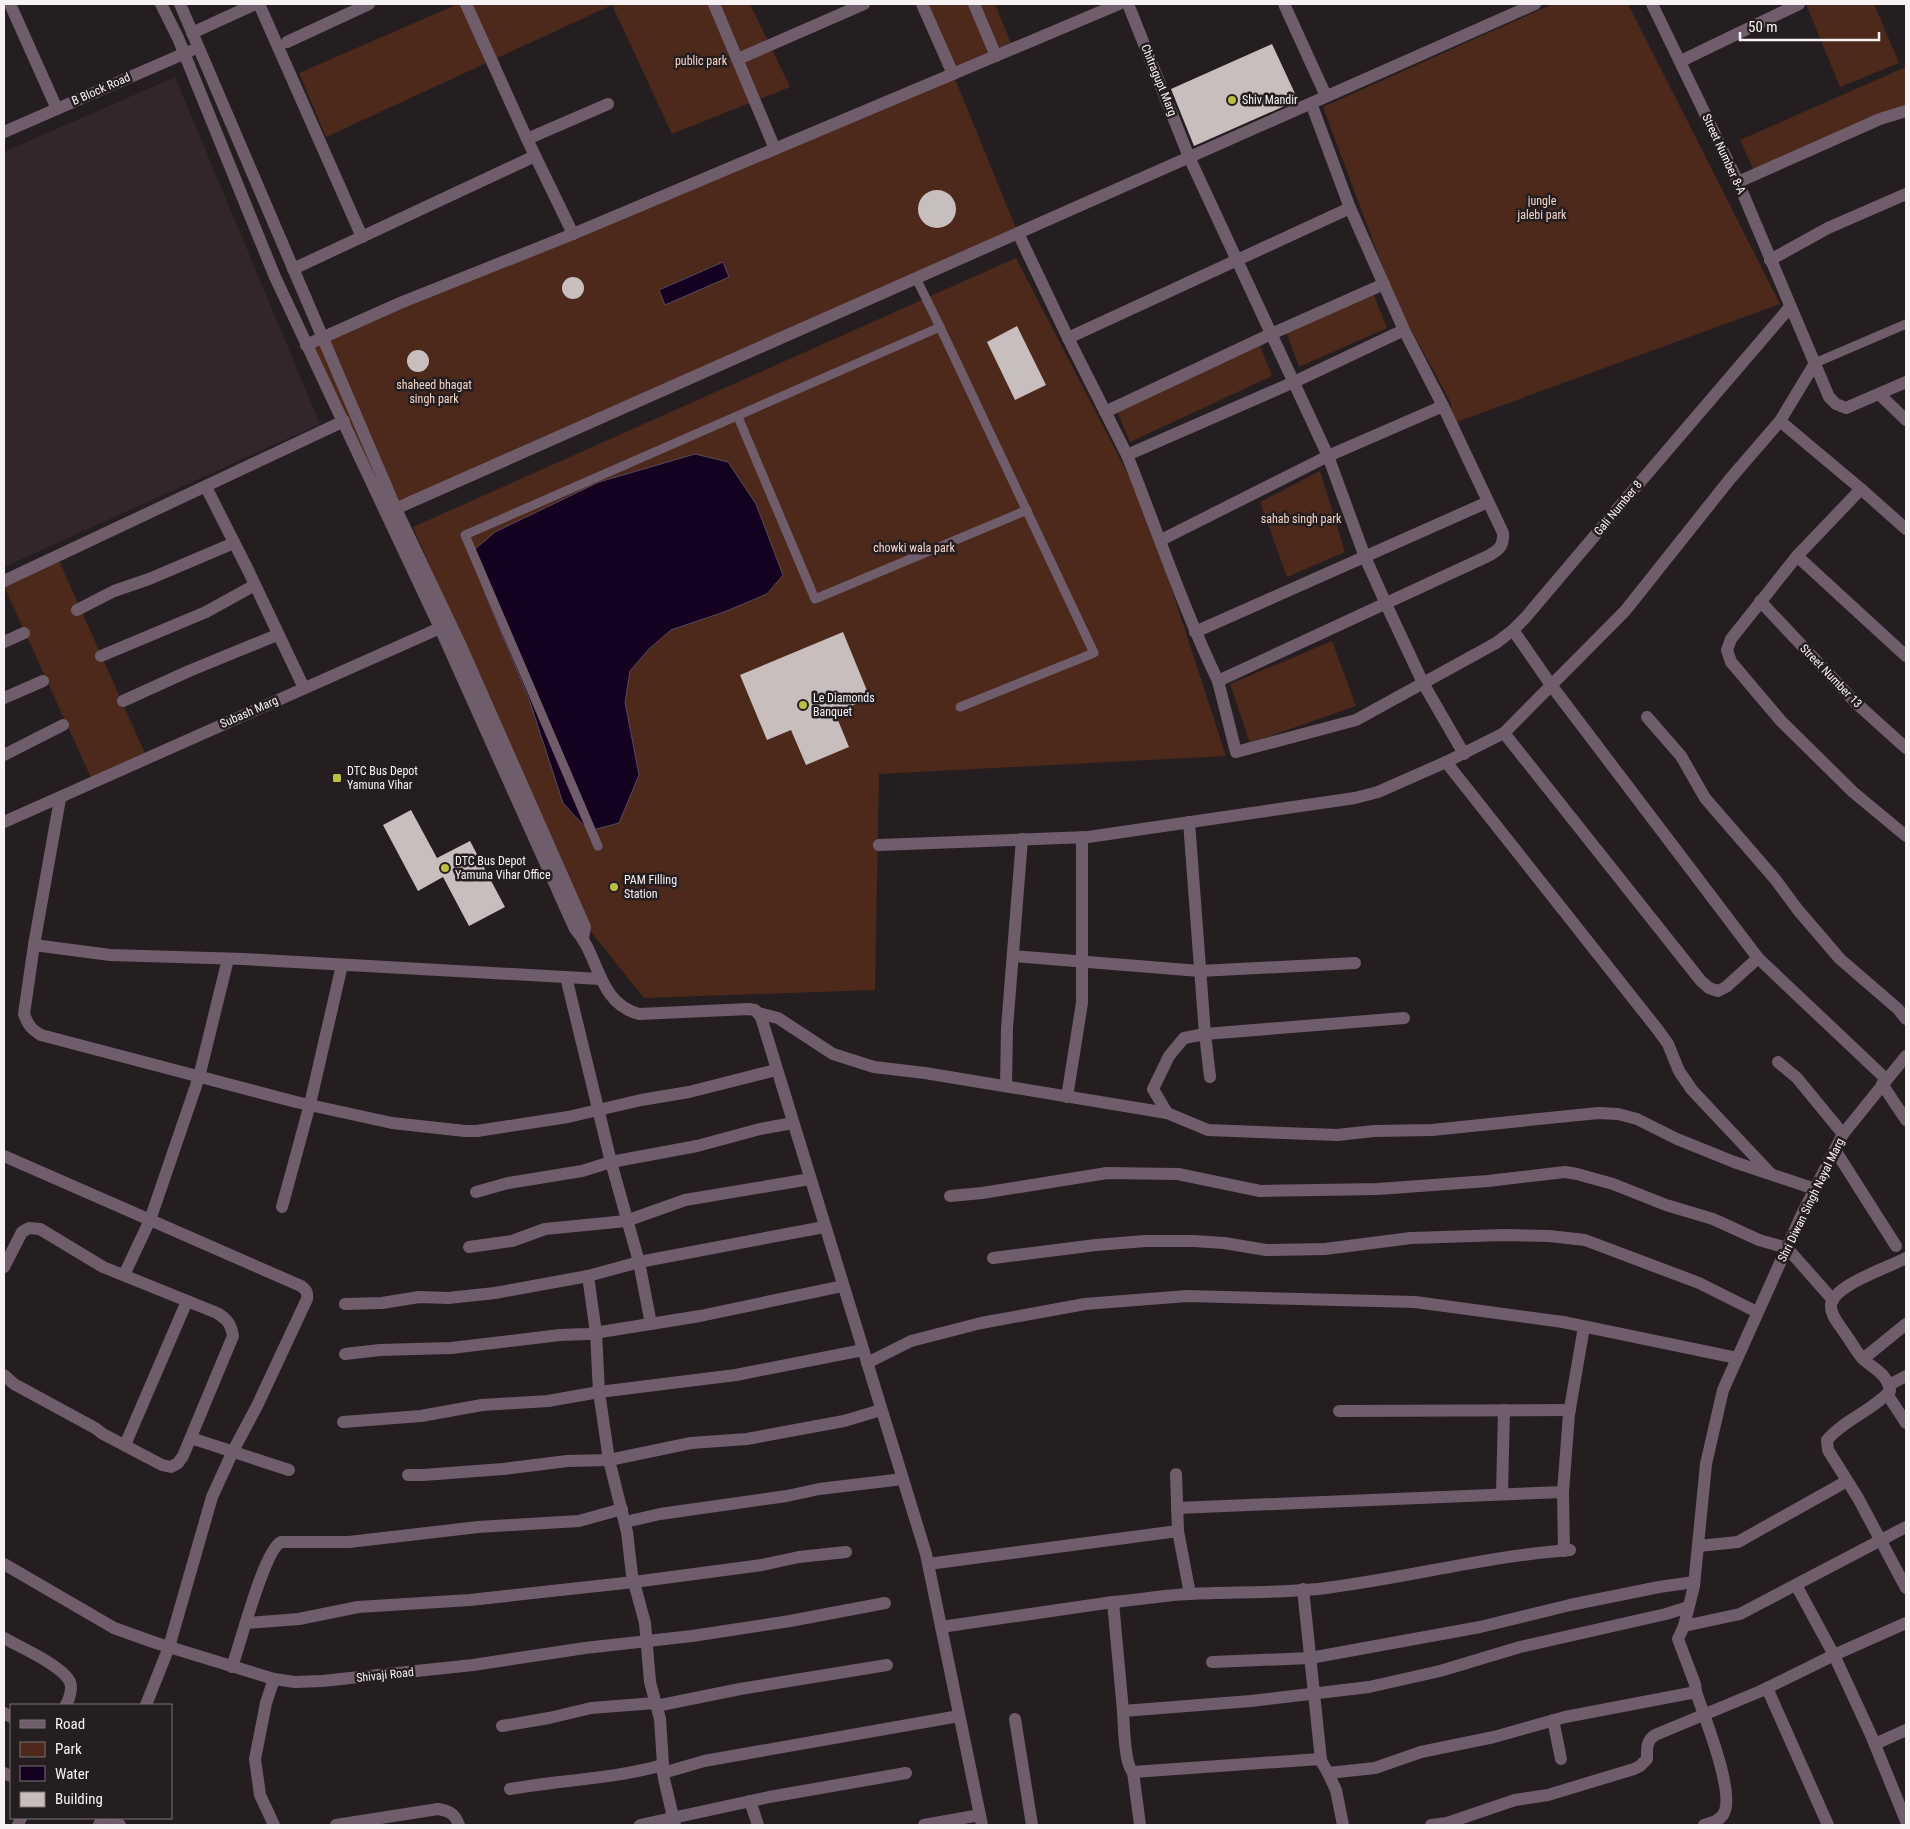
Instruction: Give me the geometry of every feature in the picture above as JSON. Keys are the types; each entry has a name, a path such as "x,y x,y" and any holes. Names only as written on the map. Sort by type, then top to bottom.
{"street":[{"path":"10,4 56,109"},
{"path":"161,4 178,38 182,54 275,277 306,345 391,511 585,927 584,938 600,978 607,990 623,1007 630,1012 640,1014 749,1008 758,1013 778,1018 833,1054 874,1067 925,1073 1167,1113 1208,1130 1337,1135 1374,1131 1432,1130 1598,1113 1618,1114 1637,1119 1677,1139 1734,1162 1815,1189"},
{"path":"180,4 322,338 391,511"},
{"path":"192,33 255,4"},
{"path":"259,4 362,237"},
{"path":"287,42 369,4"},
{"path":"466,4 527,139 573,234"},
{"path":"714,4 775,149"},
{"path":"738,59 864,4"},
{"path":"922,4 953,74"},
{"path":"974,4 996,56"},
{"path":"306,345 400,303 573,234 1119,4"},
{"name":"Chitragupt Marg","path":"1128,4 1189,157 1328,456 1365,557 1386,604 1423,683 1464,754"},
{"path":"1284,4 1326,96"},
{"path":"391,511 1535,4"},
{"name":"Street Number 8-A","path":"1652,4 1738,182 1790,307 1830,396 1836,404 1846,408 1906,382"},
{"path":"1681,61 1799,4"},
{"name":"B Block Road","path":"4,132 199,47"},
{"path":"1018,232 1068,338 1127,455 1195,632 1218,681 1498,550 1503,542 1502,533 1488,502 1443,406 1404,330 1350,208 1311,103"},
{"path":"527,139 608,104"},
{"path":"1738,182 1880,119 1906,111"},
{"path":"293,269 535,156"},
{"path":"1770,260 1828,228 1906,194"},
{"path":"1068,338 1350,208"},
{"path":"1105,412 1271,334 1384,284"},
{"name":"Gali Number 8","path":"1218,681 1236,752 1356,720 1496,643 1513,630 1790,307"},
{"path":"1127,455 1294,382 1404,330"},
{"path":"879,845 1082,837 1355,798 1378,792 1464,754 1504,733 1625,611 1730,479 1780,421 1815,363"},
{"path":"1879,394 1906,420"},
{"path":"1161,540 1328,456 1443,406"},
{"path":"4,581 344,421"},
{"path":"1780,421 1906,529"},
{"path":"206,486 304,688"},
{"path":"1861,489 1798,556 1731,639 1727,650 1731,662 1782,721 1853,792 1906,836"},
{"path":"1195,632 1488,502"},
{"path":"76,610 114,591 149,579 234,543"},
{"path":"1798,556 1906,656"},
{"path":"101,656 206,612 255,585"},
{"name":"Street Number 13","path":"1760,602 1856,703 1906,748"},
{"name":"Subash Marg","path":"4,822 60,799 93,782 445,626"},
{"path":"1513,630 1551,685 1758,958 1884,1082 1906,1120"},
{"path":"4,642 24,633"},
{"path":"124,701 189,671 277,635"},
{"path":"4,698 44,681"},
{"path":"1647,717 1680,756 1705,798 1775,879 1798,910 1840,959 1906,1018"},
{"path":"4,755 63,725"},
{"path":"1504,733 1695,973 1709,988 1718,991 1726,987 1758,958"},
{"path":"1446,762 1658,1030 1668,1044 1679,1071 1692,1090 1771,1174"},
{"path":"60,799 34,945 24,1014 32,1030 41,1035 310,1104 392,1122 465,1131 476,1131 598,1111 776,1070"},
{"path":"1189,822 1204,1034 1210,1077"},
{"path":"1067,1097 1082,1003 1082,837"},
{"path":"1006,1086 1007,1028 1022,840"},
{"path":"34,945 110,955 228,959 600,978"},
{"path":"1013,956 1200,971 1355,963"},
{"path":"124,1275 150,1220 199,1077 228,959"},
{"path":"282,1207 310,1104 342,965"},
{"path":"566,977 626,1221 639,1262 651,1324"},
{"path":"758,1013 928,1564 981,1820 924,1825"},
{"path":"1167,1113 1153,1089 1169,1056 1184,1038 1204,1034 1404,1018"},
{"name":"Shri Diwan Singh Nayal Marg","path":"1704,1825 1722,1817 1726,1806 1721,1766 1695,1684 1678,1639 1684,1626 1694,1582 1706,1464 1723,1390 1787,1248 1843,1134 1906,1056"},
{"path":"1778,1062 1797,1078 1843,1134"},
{"path":"476,1192 508,1183 582,1171 611,1162 697,1146 760,1129 793,1123"},
{"path":"1835,1150 1896,1246"},
{"path":"4,1156 301,1286 308,1294 257,1406 233,1451 212,1497 169,1647 146,1704"},
{"path":"950,1196 982,1193 1107,1172 1178,1174 1260,1191 1378,1189 1488,1181 1565,1172 1613,1184 1666,1205 1713,1219 1759,1240 1787,1248 1833,1300"},
{"path":"469,1247 512,1241 545,1230 626,1221 686,1200 810,1179"},
{"path":"345,1304 382,1303 419,1297 448,1298 495,1294 588,1276 639,1262 824,1226"},
{"path":"4,1267 22,1232 29,1228 40,1229 103,1267 226,1318 232,1327 232,1336 191,1438 178,1463 170,1467 162,1465 14,1384 4,1375"},
{"path":"993,1258 1144,1241 1201,1241 1266,1250 1325,1248 1411,1238 1504,1235 1549,1236 1585,1240 1619,1252 1699,1283 1757,1312"},
{"path":"1906,1258 1862,1278 1834,1296 1831,1305 1832,1314 1863,1359 1882,1373 1888,1390 1906,1423"},
{"path":"588,1276 596,1333 599,1392 610,1460 624,1516 634,1582 645,1623 650,1682 660,1719 663,1769 674,1822"},
{"path":"345,1354 380,1350 451,1348 560,1335 596,1333 700,1316 843,1286"},
{"path":"344,1422 421,1416 482,1405 548,1401 599,1392 736,1375 865,1356 911,1341 981,1323 1086,1304 1187,1296 1415,1302 1584,1326 1737,1358"},
{"path":"125,1445 187,1301"},
{"path":"1863,1359 1906,1324"},
{"path":"941,1627 1113,1602 1190,1594 1251,1593 1303,1589 1392,1578 1490,1560 1567,1550 1563,1492 1570,1410 1584,1326"},
{"path":"1905,1580 1828,1450 1827,1440 1834,1431 1880,1401 1888,1390 1906,1376"},
{"path":"408,1474 423,1475 503,1470 567,1461 610,1460 691,1443 747,1439 844,1421 882,1410"},
{"path":"1502,1494 1504,1410"},
{"path":"1339,1411 1570,1410"},
{"path":"191,1438 289,1470"},
{"path":"1176,1474 1178,1531 1190,1594"},
{"path":"232,1667 265,1566 274,1547 281,1542 349,1542 478,1527 660,1514 787,1496 819,1489 903,1479"},
{"path":"1698,1546 1738,1542 1847,1481"},
{"path":"1177,1508 1563,1492"},
{"path":"1684,1626 1740,1614 1906,1527"},
{"path":"928,1564 1178,1531"},
{"path":"247,1623 299,1620 358,1608 470,1600 634,1582 762,1565 799,1557 846,1552"},
{"name":"Shivaji Road","path":"4,1564 107,1625 232,1667 274,1679 295,1682 386,1675 519,1659 585,1648 646,1642 790,1621 885,1603"},
{"path":"1212,1662 1310,1658 1480,1627 1585,1602 1694,1582"},
{"path":"1796,1585 1834,1655 1875,1744 1906,1821"},
{"path":"1303,1589 1321,1760 1336,1790 1343,1825"},
{"path":"1113,1602 1127,1756 1130,1769 1134,1772 1140,1825"},
{"path":"1123,1711 1251,1702 1368,1687 1440,1671 1520,1646 1666,1614 1688,1607"},
{"path":"1431,1825 1447,1823 1515,1800 1548,1795 1634,1769 1647,1759 1647,1743 1649,1738 1767,1688 1834,1655 1906,1623"},
{"path":"4,1638 56,1667 70,1682 71,1696 67,1704"},
{"path":"502,1726 591,1708 656,1704 887,1665"},
{"path":"274,1679 266,1703 255,1759 260,1794 274,1825"},
{"path":"1767,1688 1828,1825"},
{"path":"1328,1773 1375,1768 1421,1752 1494,1737 1553,1720 1696,1692"},
{"path":"510,1789 544,1782 663,1769 959,1716"},
{"path":"1015,1719 1032,1825"},
{"path":"1553,1720 1561,1760"},
{"path":"1875,1744 1906,1730"},
{"path":"1134,1772 1321,1760"},
{"path":"640,1825 674,1822 750,1801 906,1773"},
{"path":"750,1801 758,1825"},
{"path":"336,1825 438,1809 448,1811 455,1816 459,1825"}],"lane":[{"path":"916,278 1094,653 960,708"},
{"path":"1815,363 1906,324"},
{"path":"598,846 465,535 940,327"},
{"path":"738,417 815,599 1027,510"}],"shaded area":[{"path":"175,77 320,424 4,567 4,152"}],"green space":[{"name":"public park","path":"458,4 750,4 790,87 672,134 612,5 326,137 299,73"},
{"name":"shaheed bhagat singh park","path":"925,4 995,4 1013,48 953,74 1018,233 388,511 308,347 952,74"},
{"name":"jungle jalebi park","path":"1553,4 1628,4 1780,304 1451,424 1451,403 1395,300 1323,107"},
{"path":"1806,4 1874,4 1899,63 1840,87"},
{"path":"1906,67 1906,106 1756,175 1740,140"},
{"name":"chowki wala park","path":"1016,258 1145,507 1226,756 879,774 875,990 644,998 584,923 413,527"},
{"path":"1374,295 1387,328 1299,367 1286,331"},
{"path":"1260,346 1272,376 1130,442 1116,409"},
{"name":"sahab singh park","path":"1320,471 1345,552 1287,577 1260,502"},
{"path":"57,556 147,758 93,782 4,586"},
{"path":"1332,641 1356,706 1250,743 1230,684"}],"water":[{"path":"723,262 729,277 665,305 659,290"},
{"path":"695,454 728,462 756,504 783,575 767,594 724,612 671,630 649,649 630,671 625,702 639,775 619,823 589,831 563,803 529,699 485,594 475,549 495,532 599,482"}],"building":[{"name":"Shiv Mandir","path":"1272,44 1298,100 1194,146 1171,89"},
{"path":"937,190 950,196 956,209 950,222 937,228 924,222 918,209 924,196"},
{"path":"573,277 581,280 584,288 581,296 573,299 565,296 562,288 565,280"},
{"path":"1017,326 1046,385 1015,400 987,342"},
{"path":"418,350 426,353 429,361 426,369 418,372 410,369 407,361 410,353"},
{"name":"Le Diamonds Banquet","path":"843,632 870,698 835,713 849,747 806,765 791,730 767,740 740,675"},
{"name":"DTC Bus Depot Yamuna Vihar Office","path":"411,810 437,858 470,841 505,907 469,926 443,877 418,891 383,825"}],"place":[{"name":"Shiv Mandir","path":"1232,100"},
{"name":"Le Diamonds Banquet","path":"803,705"},
{"name":"DTC Bus Depot Yamuna Vihar","path":"337,778"},
{"name":"DTC Bus Depot Yamuna Vihar Office","path":"445,868"},
{"name":"PAM Filling Station","path":"614,887"}]}
